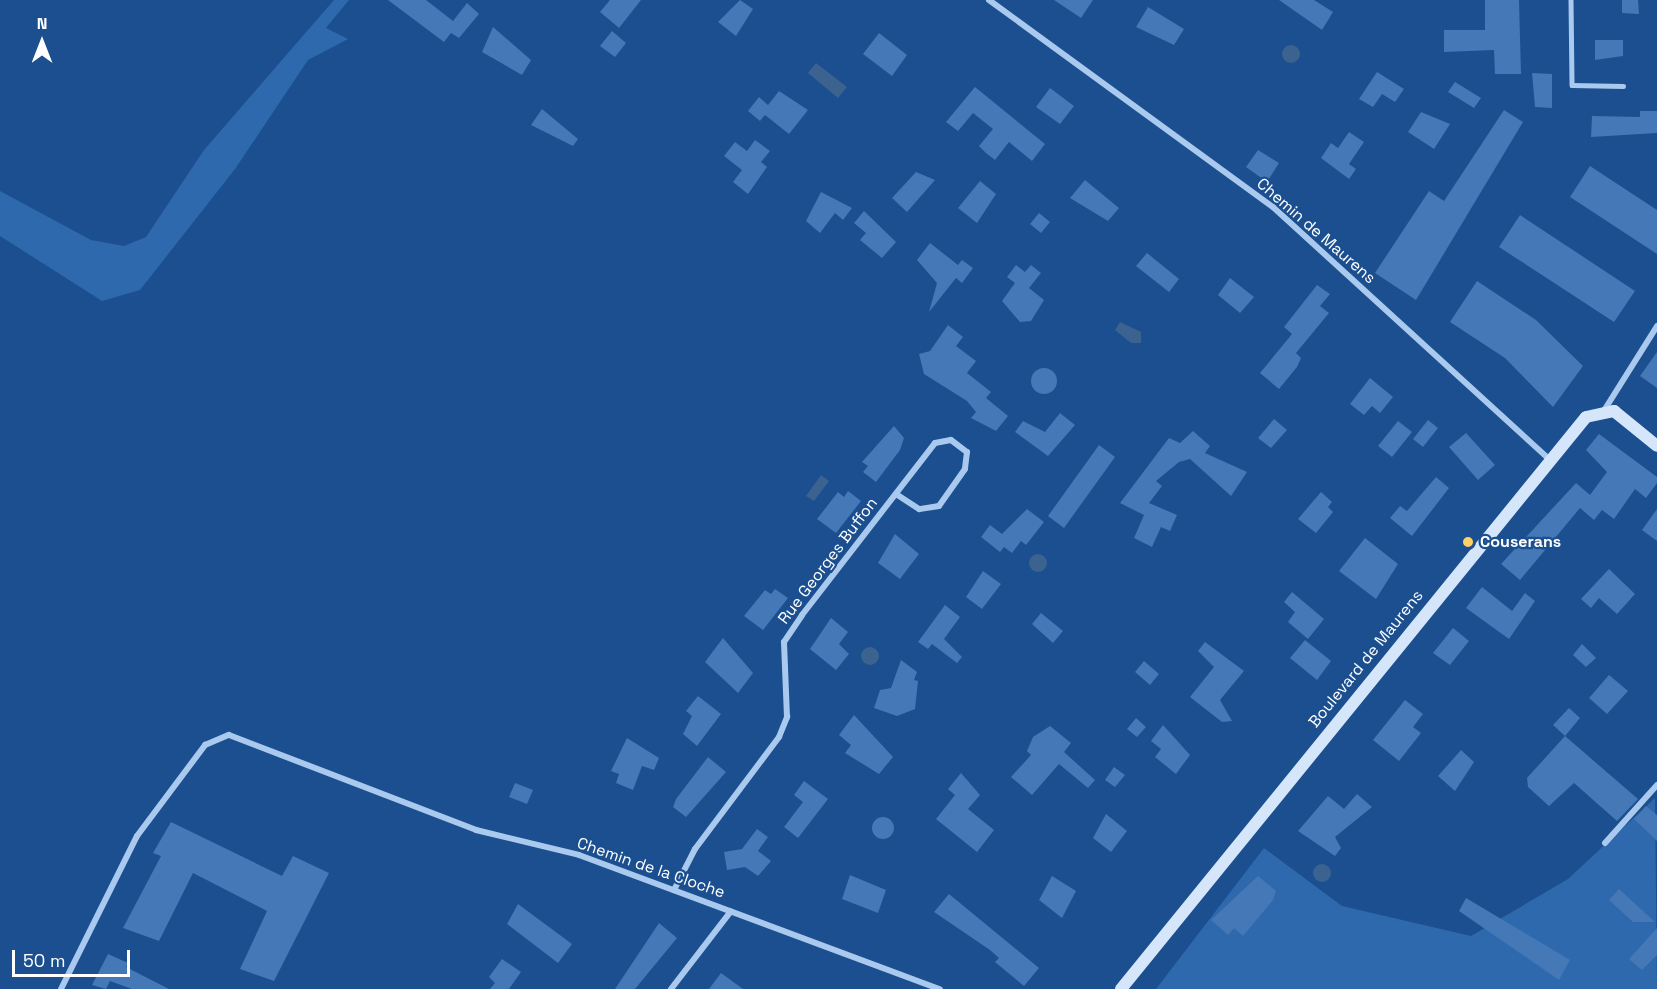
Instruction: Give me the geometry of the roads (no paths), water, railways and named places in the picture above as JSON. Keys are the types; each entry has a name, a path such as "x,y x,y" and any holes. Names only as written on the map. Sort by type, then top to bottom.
{"street":[{"name":"Chemin de Maurens","path":"989,0 1273,207 1550,459"},
{"path":"1657,326 1605,409 1657,446"},
{"name":"Boulevard de Maurens","path":"1121,989 1550,459 1586,417 1605,409"},
{"name":"Rue Georges Buffon","path":"674,890 695,849 779,737 787,717 784,642 896,494 935,443 951,440 967,452 965,469 939,506 919,509 896,494"},
{"name":"Chemin de la Cloche","path":"61,989 138,836 216,737 255,742 476,830 579,855 940,989"},
{"path":"1605,843 1657,785"},
{"path":"671,989 731,911"}],"lane":[{"path":"1571,0 1572,85 1623,86"}],"place":[{"name":"Couserans","path":"1468,542"}]}
